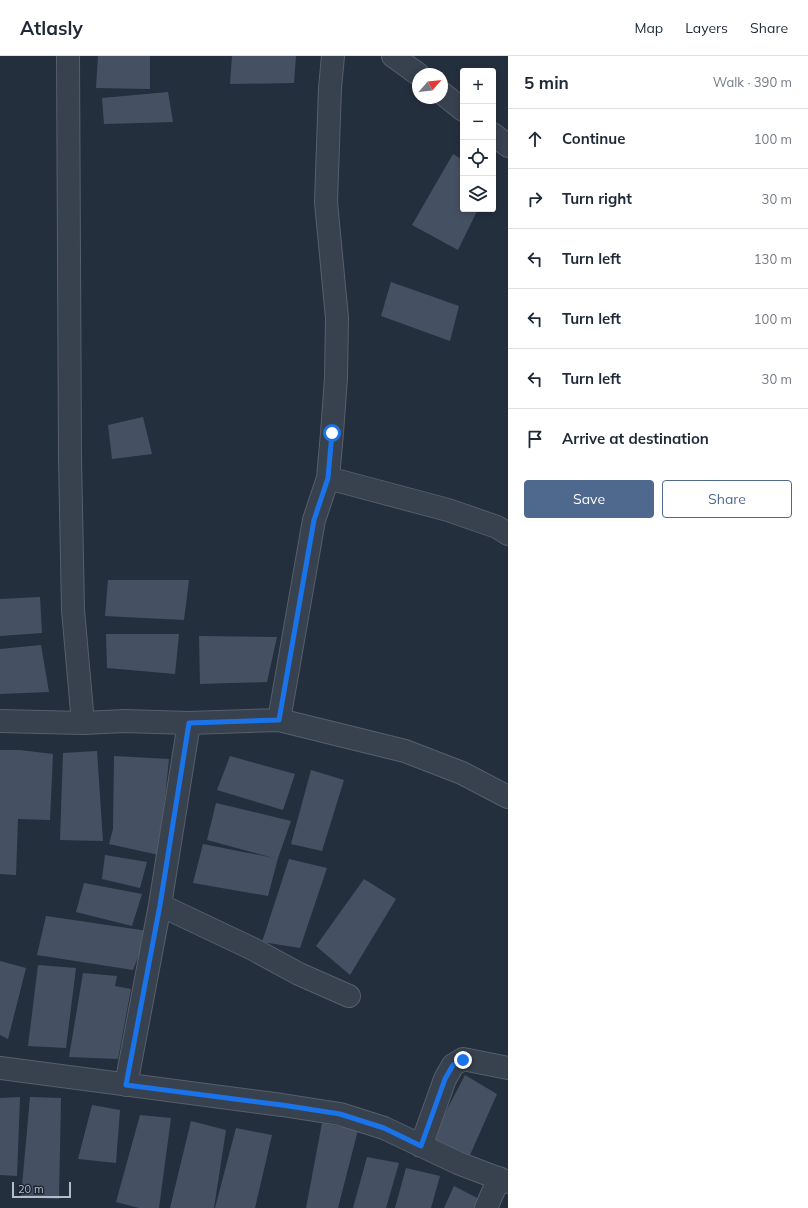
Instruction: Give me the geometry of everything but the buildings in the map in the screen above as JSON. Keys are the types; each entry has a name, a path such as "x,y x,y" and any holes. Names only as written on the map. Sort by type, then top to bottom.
{"street":[{"path":"68,56 70,458 73,595 83,723"},
{"path":"279,720 314,520 328,478 336,378 337,318 326,202 332,56"},
{"path":"393,56 412,70"},
{"path":"448,98 460,108"},
{"path":"496,136 508,146"},
{"path":"328,478 448,510 497,527 508,534"},
{"path":"0,722 83,723 125,721 189,723 279,720 405,751 462,773 508,797"},
{"path":"126,1085 160,905 189,723"},
{"path":"160,905 253,949 299,974 349,996"},
{"path":"421,1146 445,1079 453,1065 463,1060 508,1068"},
{"path":"0,1068 340,1114 384,1128 421,1146 503,1180 486,1208"}],"route":[{"path":"332,433 328,478 314,520 279,720 189,723 160,905 126,1085 340,1114 384,1128 421,1146 445,1079 453,1065 463,1060"}]}
